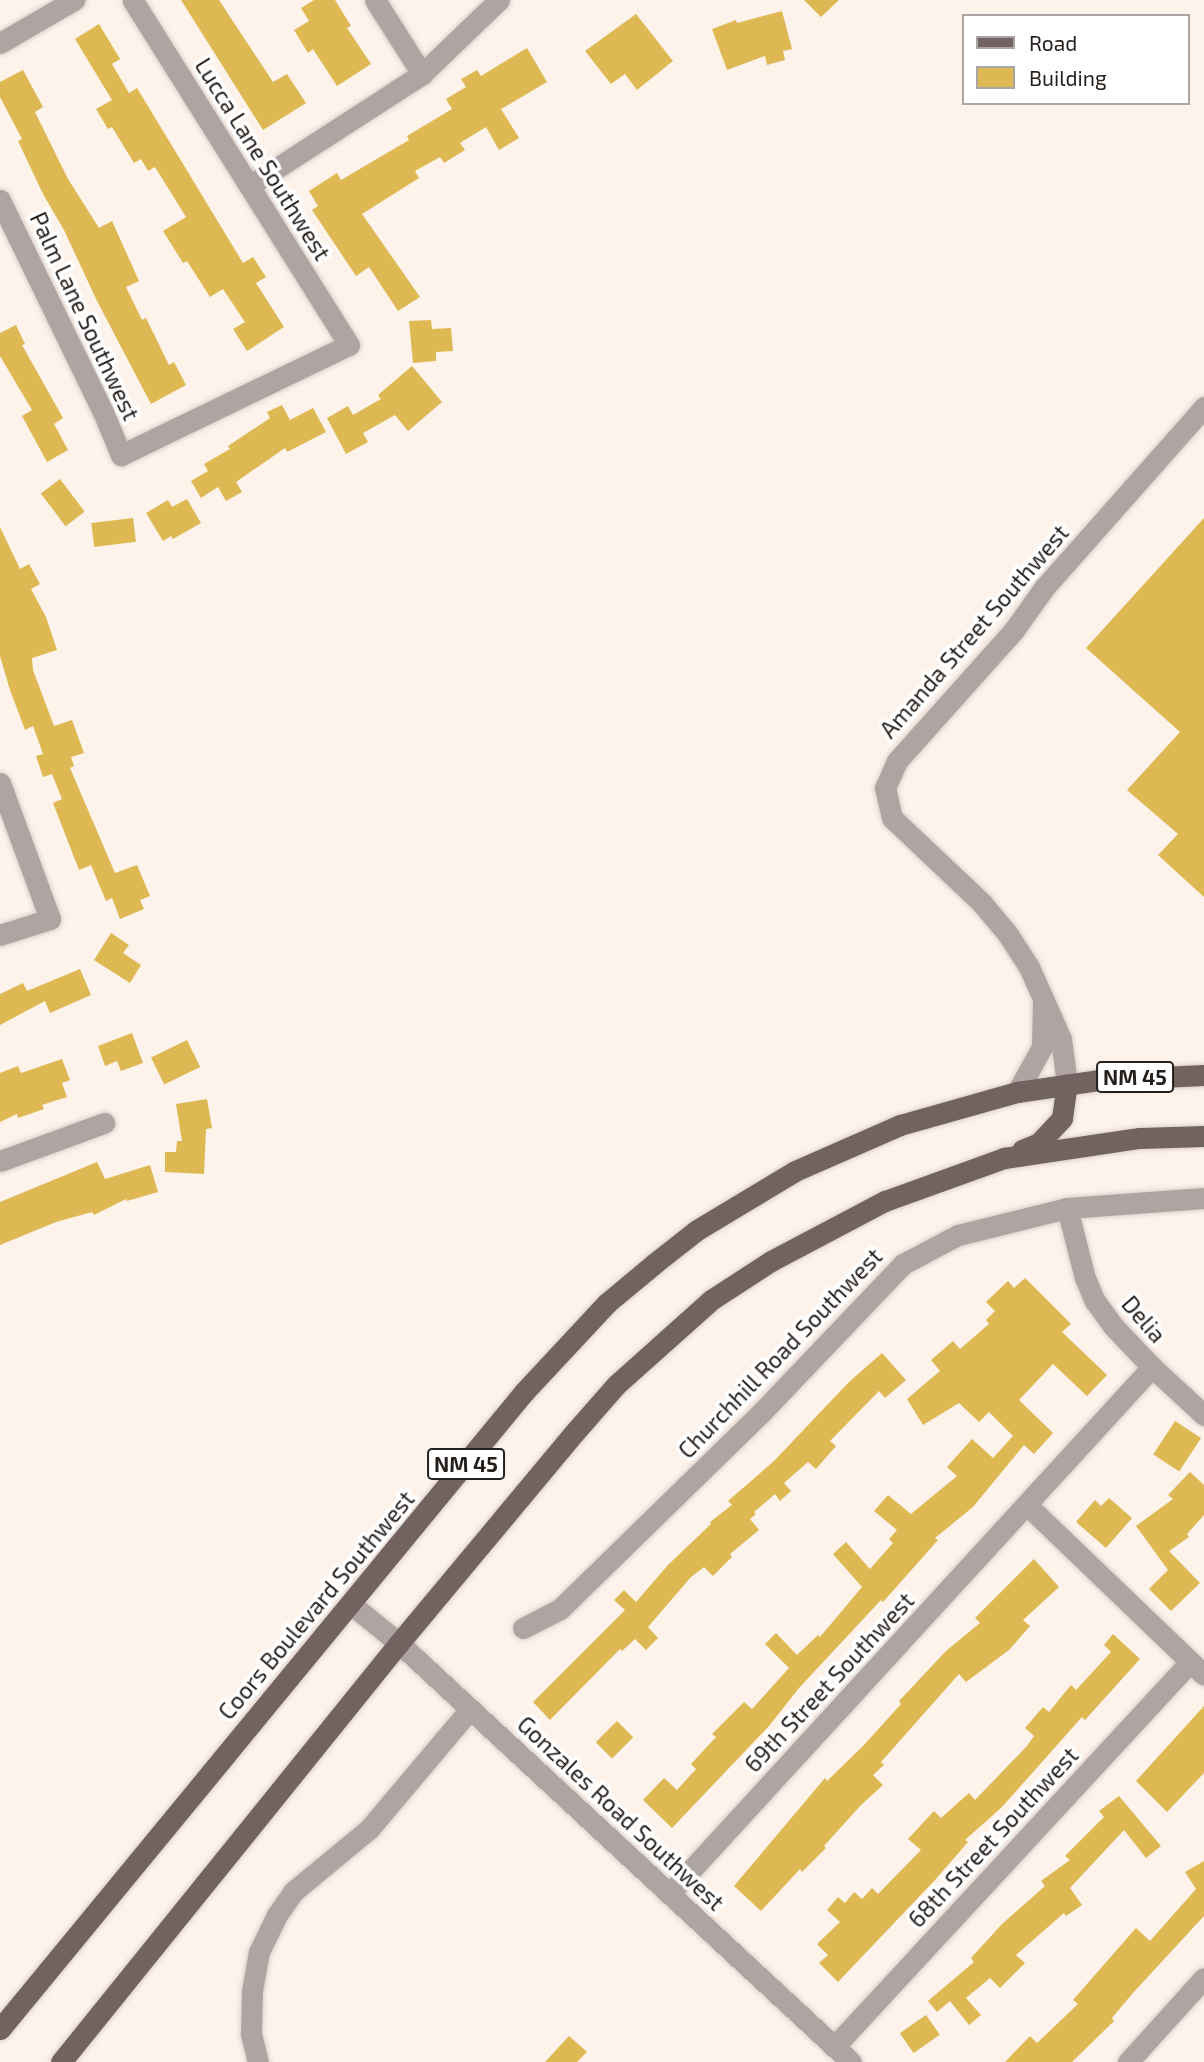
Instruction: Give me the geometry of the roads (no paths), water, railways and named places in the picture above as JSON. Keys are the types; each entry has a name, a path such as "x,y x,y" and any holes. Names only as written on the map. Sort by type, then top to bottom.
{"main road":[{"name":"Coors Boulevard Southwest","path":"0,2029 561,1350 607,1303 687,1238 795,1171 846,1146 923,1118 1017,1093 1067,1084 1204,1075"},
{"path":"1004,1158 1039,1143 1051,1132 1062,1118 1067,1084"},
{"name":"NM 45","path":"61,2062 399,1643 616,1385 710,1300 771,1261 885,1200 1004,1158 1140,1138 1204,1136"}],"street":[{"path":"0,43 74,0"},
{"name":"Lucca Lane Southwest","path":"121,455 349,345 133,0"},
{"path":"375,0 422,74"},
{"path":"249,186 422,74 499,0"},
{"name":"Palm Lane Southwest","path":"0,200 103,412 121,455"},
{"name":"Amanda Street Southwest","path":"1067,1084 1061,1039 1043,997 1007,933 983,904 892,818 885,788 897,761 1014,631 1044,588 1204,407"},
{"path":"0,782 50,919 0,935"},
{"path":"1017,1093 1042,1047 1043,997"},
{"path":"0,1161 104,1123"},
{"name":"Churchhill Road Southwest","path":"523,1628 561,1609 761,1413 903,1264 957,1235 1067,1208 1204,1198"},
{"name":"Delia","path":"1027,1505 1152,1367 1113,1326 1095,1301 1085,1279 1067,1208"},
{"path":"1152,1367 1204,1415"},
{"path":"1027,1505 1197,1668"},
{"name":"69th Street Southwest","path":"669,1894 1027,1505"},
{"name":"Gonzales Road Southwest","path":"352,1605 399,1643 851,2062"},
{"name":"68th Street Southwest","path":"834,2047 1197,1668"},
{"path":"258,2062 251,2033 252,1992 260,1952 277,1914 294,1891 377,1820 470,1709"},
{"path":"1128,2062 1204,1978"}]}
